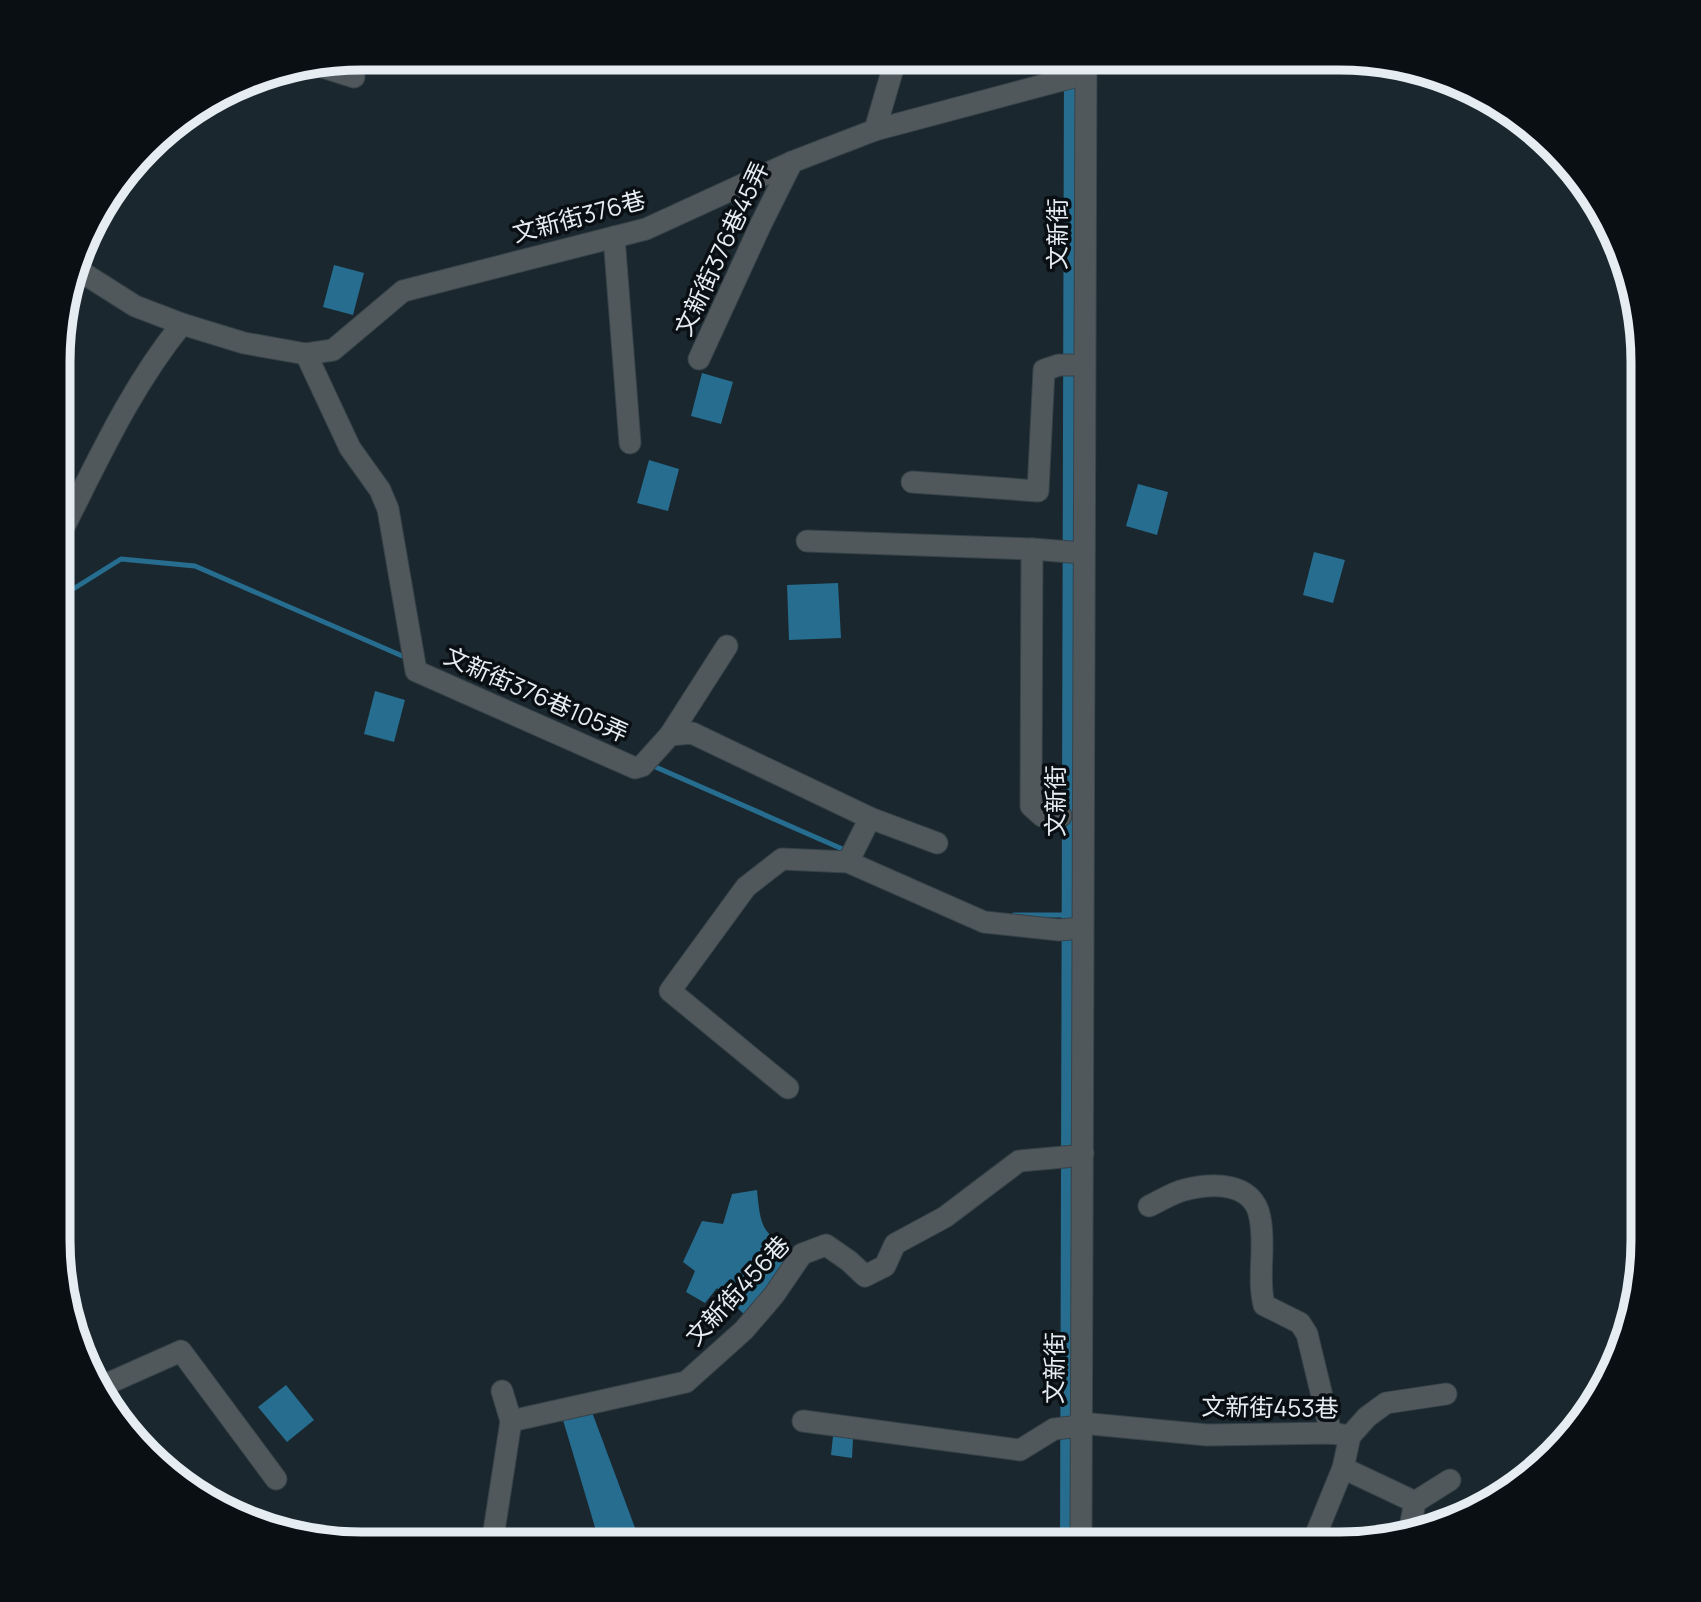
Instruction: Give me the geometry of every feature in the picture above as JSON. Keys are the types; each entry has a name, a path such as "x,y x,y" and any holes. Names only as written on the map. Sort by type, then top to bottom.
{"street":[{"path":"875,130 892,70"},
{"name":"文新街376巷","path":"84,274 135,306 244,343 306,354 333,350 403,291 646,229 792,162 875,130 1036,87 1082,70"},
{"name":"文新街","path":"1080,1532 1069,1426 1079,1155 1071,929 1072,552 1074,365 1085,70"},
{"path":"337,72 354,77"},
{"name":"文新街376巷45弄","path":"699,359 792,162"},
{"path":"614,237 630,443"},
{"path":"70,515 156,356 182,324"},
{"name":"文新街376巷105弄","path":"306,354 350,448 380,490 388,509 415,662 635,768 646,762 670,735 727,646"},
{"path":"912,482 1038,491 1044,370 1074,365"},
{"path":"807,541 1072,552"},
{"path":"1032,549 1031,806 1042,816 1060,816"},
{"path":"670,735 692,733 870,818 937,843"},
{"path":"851,856 870,818"},
{"path":"788,1088 670,990 746,887 782,859 851,856 984,922 1071,929"},
{"name":"文新街456巷","path":"511,1421 687,1382 744,1330 774,1295 802,1254 826,1245 865,1276 885,1266 895,1244 945,1217 1018,1160 1079,1155"},
{"path":"1149,1206 1182,1190 1221,1185 1237,1188 1249,1195 1260,1216 1264,1305 1300,1323 1307,1334 1340,1434 1343,1468 1317,1532"},
{"path":"108,1384 181,1351 276,1479"},
{"path":"494,1532 511,1421 502,1391"},
{"name":"文新街453巷","path":"1069,1426 1208,1435 1340,1434 1386,1403 1446,1394"},
{"path":"803,1421 1020,1450 1069,1426"},
{"path":"1343,1468 1415,1502"},
{"path":"1411,1523 1415,1502 1450,1480"}],"water":[{"path":"334,265 364,273 353,315 323,307"},
{"path":"702,373 733,382 721,424 691,416"},
{"path":"649,460 679,469 668,511 637,503"},
{"path":"1138,484 1168,492 1157,535 1126,526"},
{"path":"1314,552 1345,560 1333,603 1303,595"},
{"path":"838,583 841,638 789,640 787,585"},
{"path":"375,691 405,700 394,742 364,734"},
{"path":"757,1190 760,1216 767,1231 772,1237 802,1254 752,1322 717,1288 705,1303 686,1292 695,1271 683,1262 702,1221 723,1224 732,1194"},
{"path":"286,1385 314,1420 287,1442 258,1407"},
{"path":"589,1404 637,1532 596,1532 560,1410"},
{"path":"833,1436 853,1439 852,1458 831,1455"}],"waterway":[{"path":"1069,1532 1073,70"},
{"path":"70,591 121,559 195,566 407,658"},
{"path":"651,765 847,851"},
{"path":"1014,915 1071,915"}]}
